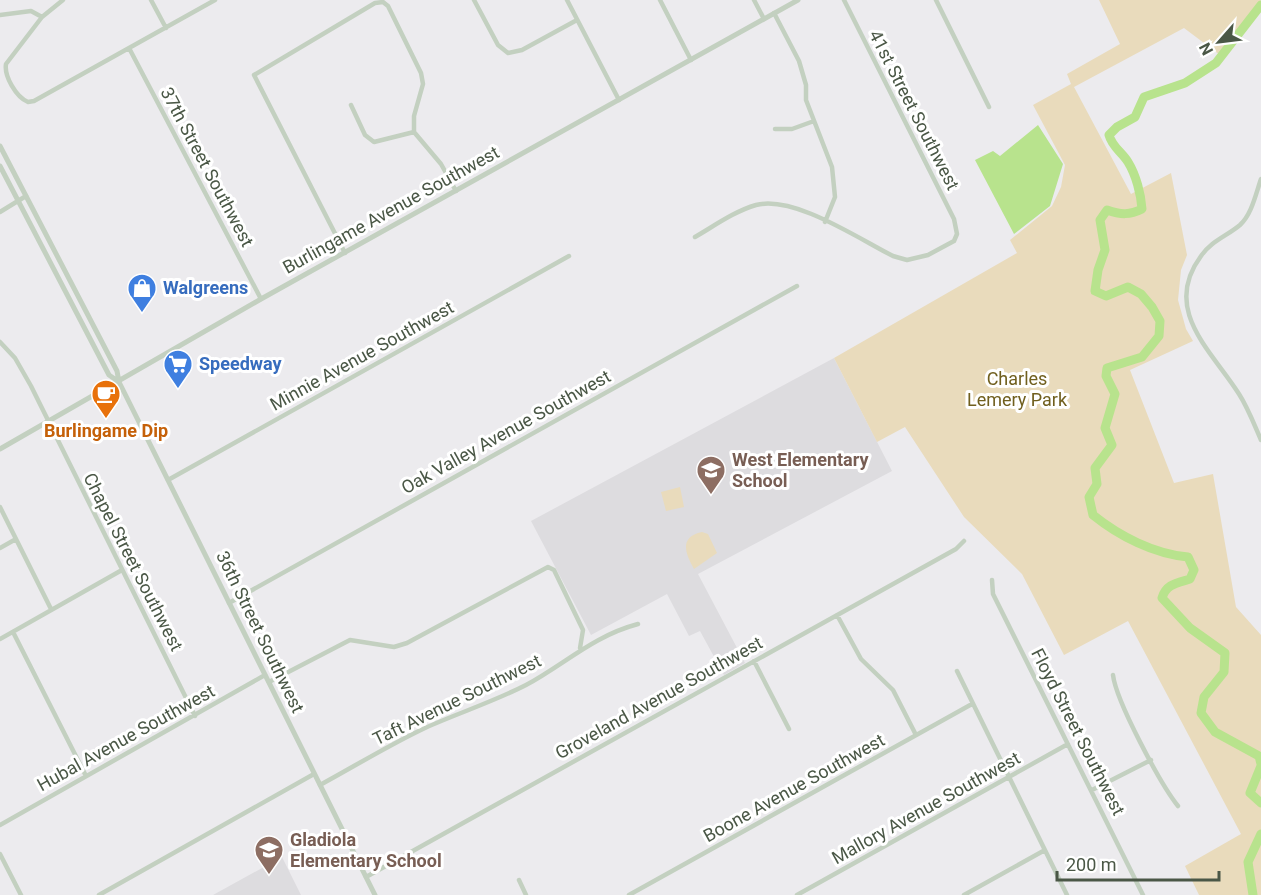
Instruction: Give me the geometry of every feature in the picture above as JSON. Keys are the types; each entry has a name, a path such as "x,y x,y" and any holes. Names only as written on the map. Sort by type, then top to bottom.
{"street":[{"path":"63,0 42,17 11,56 5,70 22,99 34,101 215,0"},
{"path":"151,0 166,28"},
{"path":"474,0 498,45 508,53 522,50 577,20"},
{"path":"567,0 619,100"},
{"path":"660,0 691,60"},
{"path":"754,0 764,19"},
{"name":"Burlingame Avenue Southwest","path":"0,449 261,299 798,0"},
{"name":"41st Street Southwest","path":"825,222 893,256 907,260 928,255 954,241 957,234 954,219 844,0"},
{"path":"936,0 989,108"},
{"path":"345,253 254,75 375,3 383,2 388,6 421,73 423,84 414,116 414,132 441,164 456,191"},
{"path":"0,15 31,11 42,17"},
{"path":"695,237 745,209 768,203 794,208 825,222 835,197 832,167 814,121 799,61 774,13"},
{"name":"37th Street Southwest","path":"129,48 261,299"},
{"path":"351,105 365,135 374,142 414,132"},
{"path":"775,129 792,129 814,121"},
{"name":"36th Street Southwest","path":"0,146 117,371 118,382 375,895"},
{"name":"36th Street Southwest","path":"0,166 109,375 118,382"},
{"path":"1261,179 1247,216 1241,224 1214,242 1199,258 1192,272 1187,295 1192,327 1240,395 1261,440"},
{"path":"0,212 26,196"},
{"name":"Minnie Avenue Southwest","path":"168,480 569,255"},
{"name":"Oak Valley Avenue Southwest","path":"229,603 797,286"},
{"path":"68,294 82,312 87,314"},
{"name":"Chapel Street Southwest","path":"0,342 21,367 195,716"},
{"path":"0,507 51,609"},
{"path":"0,548 16,538"},
{"name":"Groveland Avenue Southwest","path":"366,877 956,549 964,540"},
{"path":"269,682 350,640 394,647 407,643 541,569 550,568 583,630 580,648"},
{"path":"0,639 122,570"},
{"name":"Floyd Street Southwest","path":"992,580 993,594 1143,895"},
{"path":"837,615 861,659 893,690 916,735"},
{"name":"Taft Avenue Southwest","path":"320,785 417,732 535,680 566,662 580,648 638,624"},
{"path":"13,632 86,776"},
{"path":"754,661 789,729"},
{"path":"957,671 1067,895"},
{"name":"Hubal Avenue Southwest","path":"0,825 265,675"},
{"path":"1113,675 1118,695 1151,760 1178,806"},
{"name":"Boone Avenue Southwest","path":"629,895 972,704"},
{"name":"Mallory Avenue Southwest","path":"797,895 1068,744"},
{"path":"1092,790 1151,760"},
{"path":"99,895 314,774"},
{"path":"964,895 1045,850"},
{"path":"0,854 21,895"},
{"path":"519,880 526,895"}],"shaded area":[{"path":"1038,125 1063,164 1050,206 1014,234 975,160 993,151 1000,156"},
{"name":"West Elementary School","path":"834,358 892,471 698,574 745,663 724,675 700,631 689,636 667,594 591,635 531,521"},
{"name":"Gladiola Elementary School","path":"282,857 301,895 213,895"}],"green space":[{"name":"Charles Lemery Park","path":"1099,0 1261,0 1220,55 1184,28 1074,87 1131,194 1171,173 1187,255 1181,270 1178,300 1186,329 1193,341 1130,370 1174,483 1213,474 1236,607 1261,635 1261,895 1199,895 1185,866 1241,834 1128,621 1064,655 1022,574 964,517 905,427 877,442 834,358 1017,253 1010,240 1052,206 1061,187 1065,165 1033,105 1071,84 1067,74 1120,44"},
{"path":"680,487 684,507 666,511 661,492"},
{"path":"702,532 708,534 717,553 694,569 686,546 690,538"}],"waterway":[{"path":"1261,5 1216,63 1185,83 1144,97 1135,117 1117,127 1109,135 1112,143 1126,158 1133,173 1142,209 1125,214 1107,210 1100,220 1105,250 1098,270 1095,291 1106,296 1128,287 1141,294 1160,321 1159,336 1142,357 1107,368 1106,376 1115,394 1105,428 1112,445 1095,468 1097,484 1089,497 1093,515 1114,530 1150,548 1188,557 1194,570 1190,579 1169,587 1162,598 1190,628 1225,653 1224,672 1204,697 1201,713 1215,732 1259,756 1261,764"},
{"path":"1261,766 1250,793 1261,803"},
{"path":"1253,895 1248,862 1261,834"}],"place":[{"name":"Walgreens","path":"142,314"},
{"name":"Speedway","path":"178,390"},
{"name":"Burlingame Dip","path":"106,420"},
{"name":"West Elementary School","path":"711,496"},
{"name":"Gladiola Elementary School","path":"269,876"}]}
